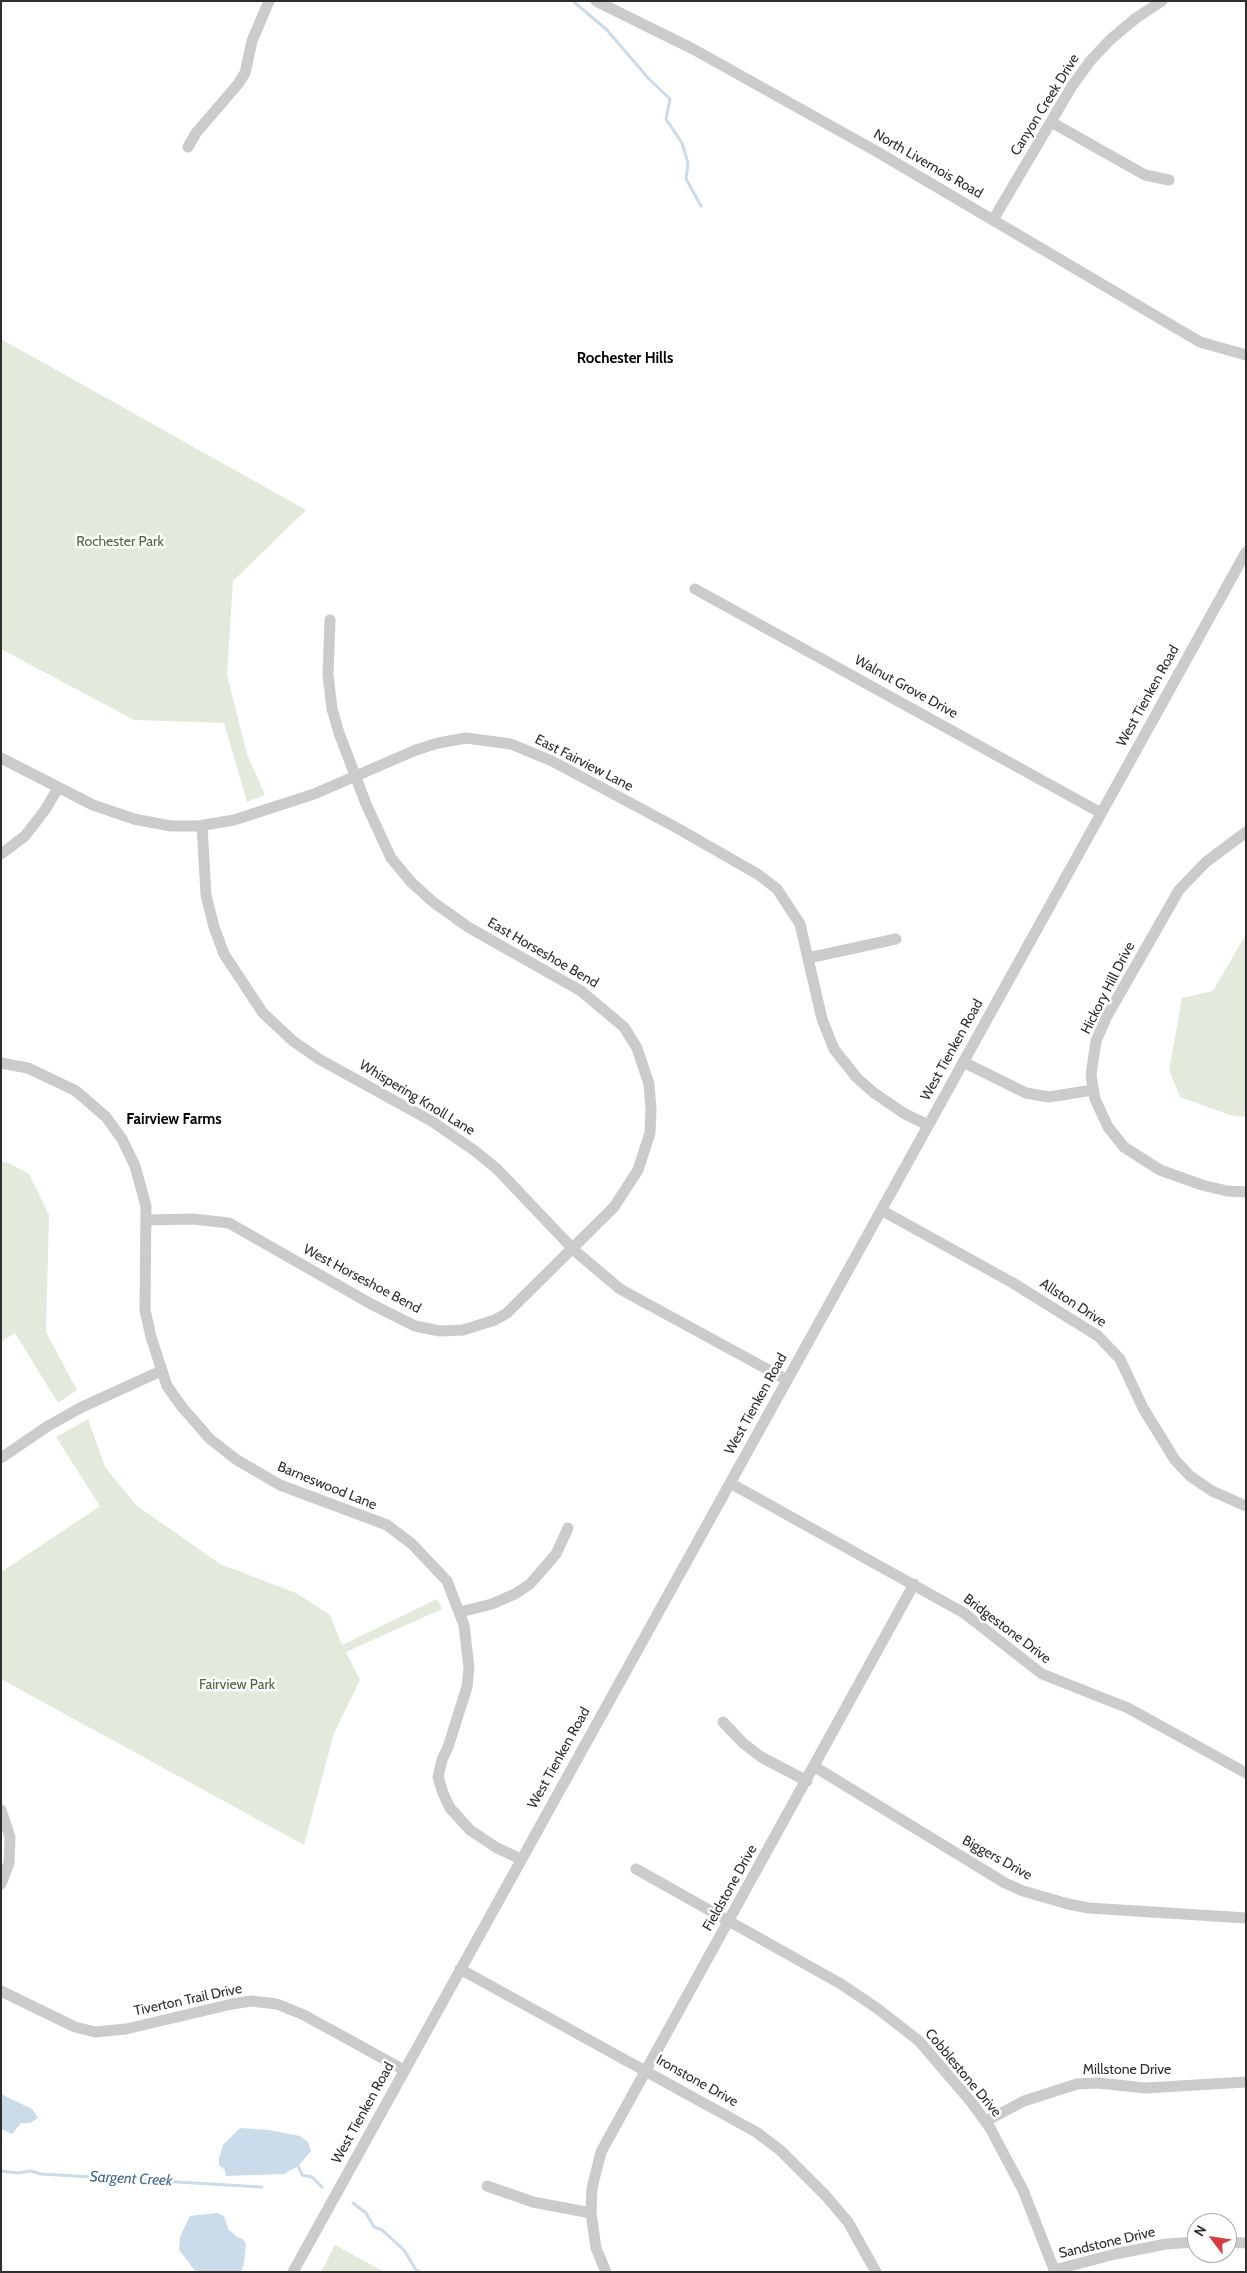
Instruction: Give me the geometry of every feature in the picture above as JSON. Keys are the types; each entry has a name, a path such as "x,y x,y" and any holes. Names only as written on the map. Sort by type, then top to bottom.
{"street":[{"path":"188,148 196,133 238,84 245,73 252,41 269,1"},
{"name":"North Livernois Road","path":"596,1 693,49 874,150 1200,342 1245,355"},
{"name":"Canyon Creek Drive","path":"994,220 1050,122 1072,86 1091,60 1110,39 1136,18 1162,1"},
{"path":"1050,122 1145,175 1169,180"},
{"name":"West Tienken Road","path":"293,2272 1246,552"},
{"name":"Walnut Grove Drive","path":"695,589 1101,813"},
{"name":"East Horseshoe Bend","path":"330,620 329,690 339,733 391,858 410,882 433,902 468,927 581,991 624,1027 637,1048 649,1084 651,1110 650,1133 638,1170 629,1187 614,1207 572,1248"},
{"name":"East Fairview Lane","path":"1,758 93,805 134,819 171,826 202,826 234,820 314,794 416,750 438,743 466,738 511,744 552,761 759,876 776,889 800,924 822,1020 834,1049 857,1078 874,1093 905,1114 928,1125"},
{"path":"1,854 25,836 45,810 58,788"},
{"name":"Whispering Knoll Lane","path":"202,826 206,895 214,927 224,954 262,1013 293,1041 319,1058 433,1122 475,1151 497,1169 572,1248 620,1288 787,1380"},
{"name":"Hickory Hill Drive","path":"1246,832 1206,862 1180,890 1134,968 1098,1036 1093,1053 1091,1075 1095,1099 1108,1127 1124,1147 1160,1170 1227,1191 1246,1192"},
{"path":"808,958 896,939"},
{"path":"962,1062 1026,1093 1049,1097 1094,1090"},
{"name":"Barneswood Lane","path":"1,1063 28,1068 76,1091 106,1117 122,1139 135,1166 146,1206 145,1310 161,1372 167,1386 182,1407 210,1439 237,1460 280,1486 387,1526 412,1544 447,1581 460,1612 467,1643 469,1668 467,1687 438,1776 440,1785 450,1808 470,1830 496,1848 521,1859"},
{"name":"Allston Drive","path":"881,1210 1013,1283 1098,1336 1120,1360 1143,1408 1175,1460 1190,1476 1212,1491 1246,1506"},
{"name":"West Horseshoe Bend","path":"146,1220 193,1219 229,1223 371,1304 415,1326 440,1331 463,1330 495,1320 507,1312 572,1248"},
{"path":"1,1458 48,1426 82,1407 161,1372"},
{"name":"Bridgestone Drive","path":"730,1483 964,1613 1042,1674 1128,1708 1246,1773"},
{"path":"460,1612 492,1604 515,1594 530,1584 556,1554 568,1528"},
{"name":"Fieldstone Drive","path":"606,2272 596,2248 591,2213 592,2188 601,2152 815,1767 914,1584"},
{"path":"723,1722 749,1748 807,1781"},
{"name":"Biggers Drive","path":"815,1767 997,1878 1023,1891 1089,1908 1246,1918"},
{"path":"1,1810 10,1837 9,1863 1,1884"},
{"name":"Cobblestone Drive","path":"636,1869 833,1980 878,2008 919,2041 986,2121 1023,2190 1054,2271"},
{"name":"Ironstone Drive","path":"460,1969 756,2132 780,2150 804,2172 848,2222 876,2272"},
{"name":"Tiverton Trail Drive","path":"1,1991 75,2027 95,2032 126,2029 251,2001 277,2004 304,2015 404,2070"},
{"name":"Millstone Drive","path":"986,2121 1024,2101 1077,2084 1098,2083 1144,2088 1246,2082"},
{"path":"487,2186 533,2202 591,2213"},
{"name":"Sandstone Drive","path":"1054,2271 1115,2254 1166,2244 1187,2243"}],"green space":[{"name":"Rochester Park","path":"1,339 306,510 233,581 227,675 247,754 265,795 247,802 224,723 134,720 1,649"},
{"path":"1246,934 1246,1117 1233,1116 1180,1097 1169,1070 1182,998 1213,991"},
{"path":"1,1162 9,1163 29,1174 49,1215 46,1332 77,1390 58,1403 15,1333 1,1342"},
{"name":"Fairview Park","path":"88,1419 105,1467 136,1505 220,1564 296,1593 330,1615 342,1645 437,1599 442,1609 346,1652 360,1680 334,1733 304,1845 1,1679 1,1572 100,1506 56,1437"},
{"path":"335,2245 385,2272 321,2272"}],"water":[{"path":"1,2094 32,2109 38,2118 30,2123 21,2123 12,2134 1,2129"},
{"path":"240,2128 269,2130 300,2136 308,2142 311,2151 298,2166 284,2174 226,2176 225,2170 219,2165 219,2158 223,2145"},
{"path":"217,2213 224,2216 228,2229 237,2237 243,2239 246,2244 241,2272 196,2272 179,2250 180,2237 190,2216"}],"waterway":[{"path":"573,1 607,30 649,79 670,99 666,119 682,143 688,163 686,179 701,206"},
{"path":"298,2166 302,2175 312,2177 322,2187"},
{"name":"Sargent Creek","path":"1,2171 17,2173 31,2171 41,2174 262,2187"},
{"path":"353,2203 366,2213 374,2227 382,2230 404,2250 416,2270 420,2272"}],"district":[{"name":"Rochester Hills","path":"625,359"},
{"name":"Fairview Farms","path":"174,1120"}]}
